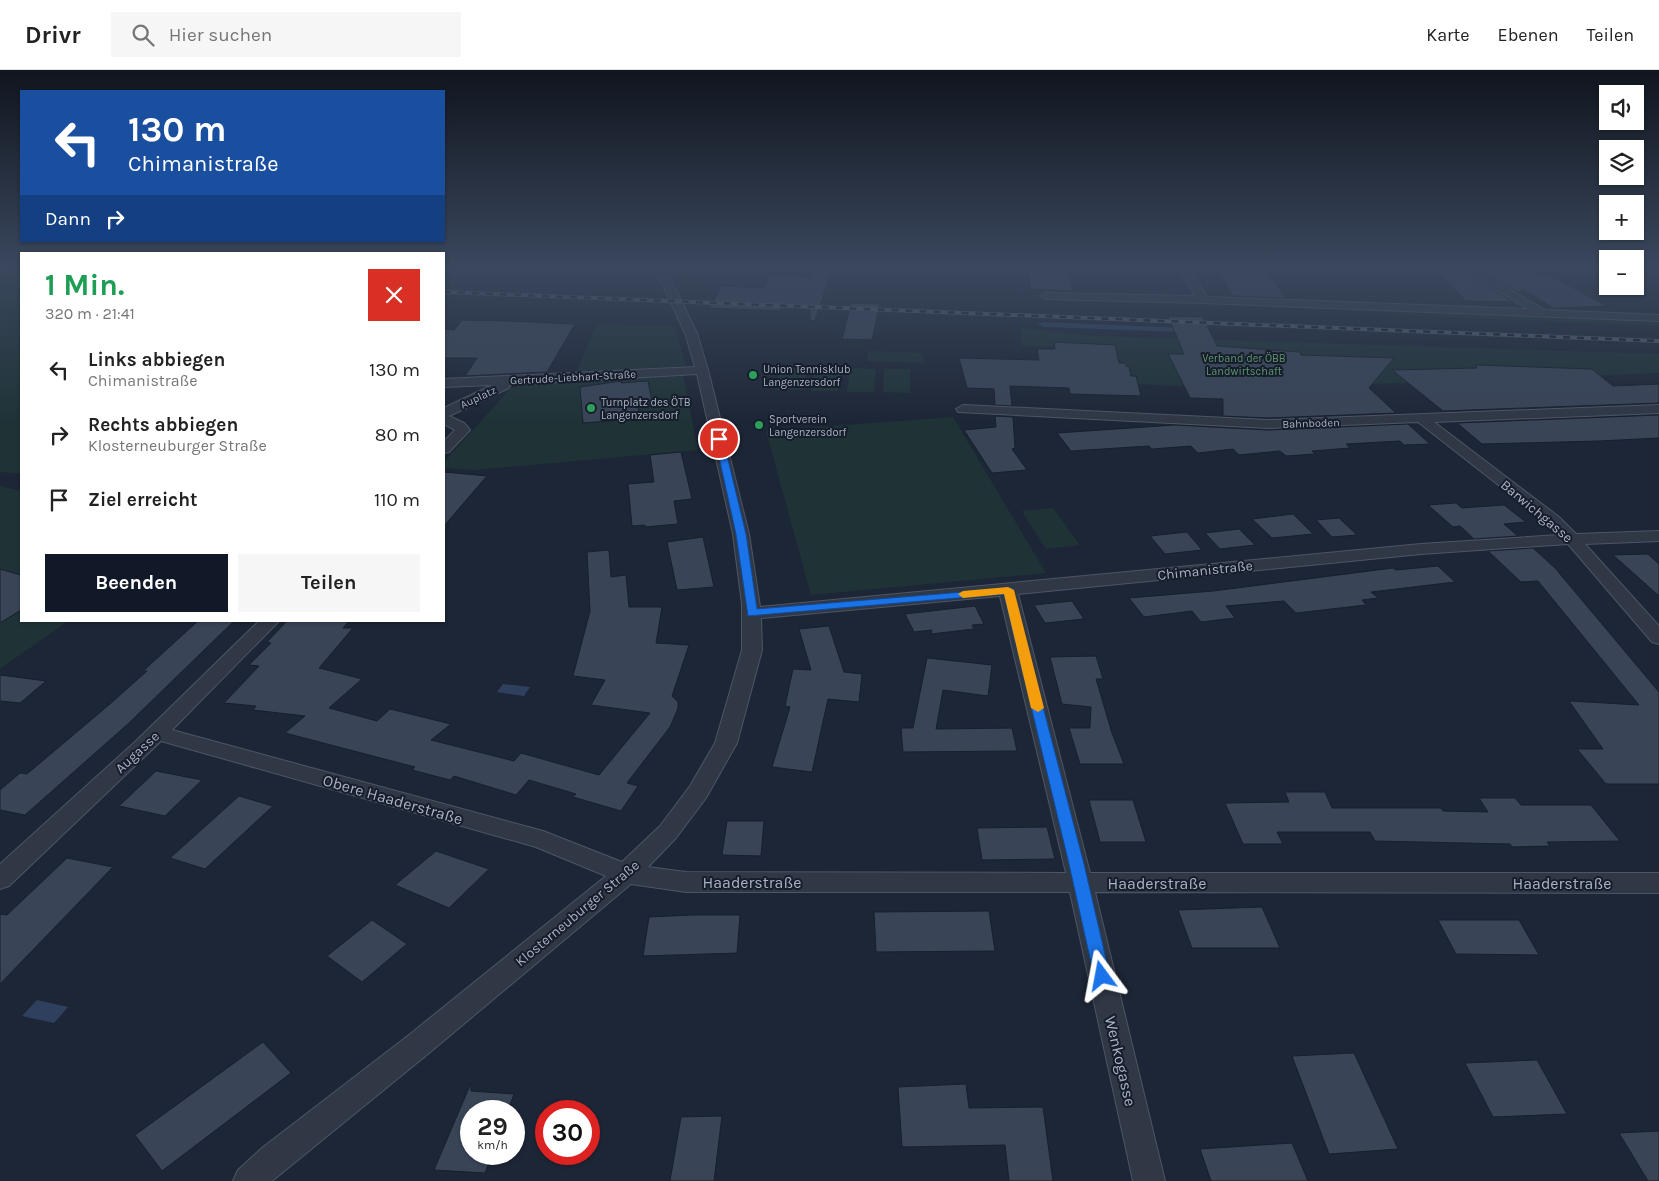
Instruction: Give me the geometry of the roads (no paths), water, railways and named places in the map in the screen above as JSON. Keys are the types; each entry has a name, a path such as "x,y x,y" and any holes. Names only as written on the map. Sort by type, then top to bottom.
{"street":[{"name":"Klosterneuburger Straße","path":"248,1181 626,874 668,832 698,792 726,743 752,650 752,613 741,534 702,370 691,333 684,318"},
{"name":"Gertrude-Liebhart-Straße","path":"445,383 702,370"},
{"name":"Auplatz","path":"445,413 512,381"},
{"name":"Bahnboden","path":"964,409 1241,424 1292,424 1659,409"},
{"name":"Auplatz","path":"445,419 463,430 445,448"},
{"name":"Barwichgasse","path":"1422,419 1553,520 1659,638"},
{"name":"Chimanistraße","path":"752,613 1008,590 1422,548 1659,536"},
{"name":"Wenkogasse","path":"1008,590 1080,883 1149,1181"},
{"name":"Augasse","path":"0,878 157,732 269,622"},
{"name":"Obere Haaderstraße","path":"157,732 543,840 626,874"},
{"name":"Haaderstraße","path":"626,874 686,882 1659,883"}],"water":[{"path":"1044,322 1181,328 1184,332 1045,327 1037,324"},
{"path":"503,684 530,687 524,696 497,692"},
{"path":"37,1000 68,1007 54,1023 22,1016"}],"railway":[{"path":"1085,318 1659,341"}],"place":[{"name":"Union Tennisklub Langenzersdorf","path":"753,375"},
{"name":"Turnplatz des ÖTB Langenzersdorf","path":"591,408"},
{"name":"Sportverein Langenzersdorf","path":"759,425"}],"park label":[{"name":"Verband der ÖBB Landwirtschaft","path":"1244,364"}]}
